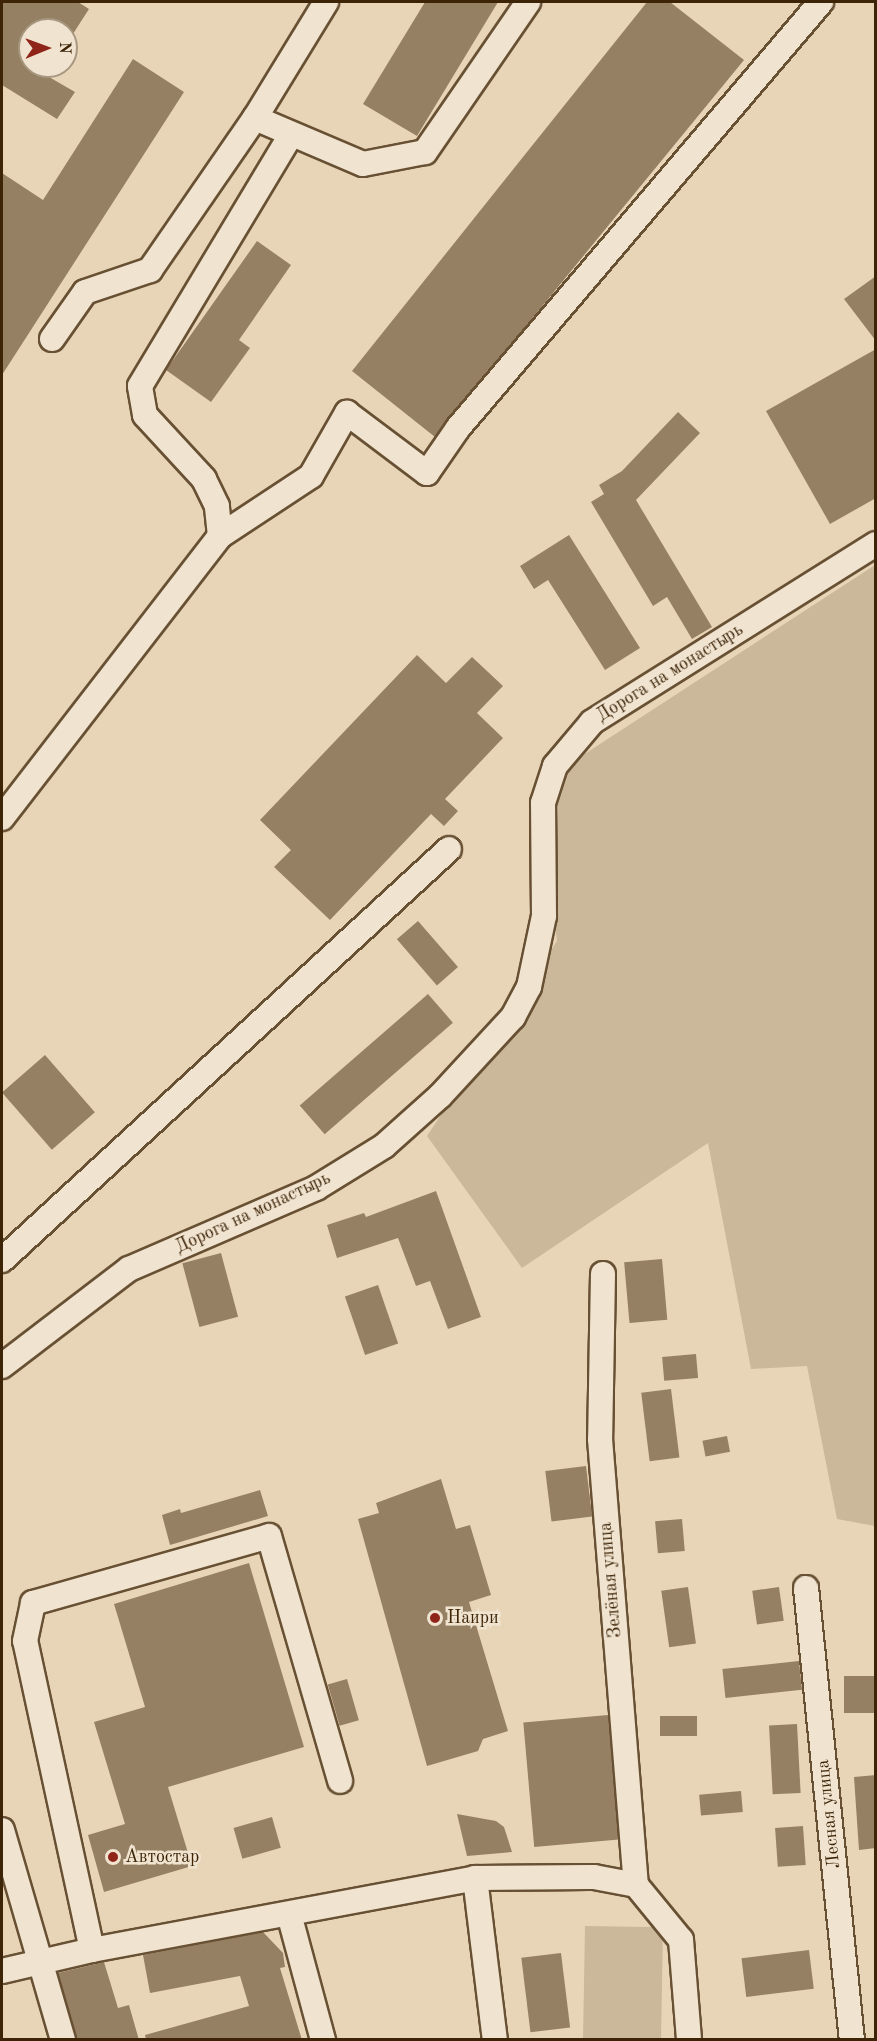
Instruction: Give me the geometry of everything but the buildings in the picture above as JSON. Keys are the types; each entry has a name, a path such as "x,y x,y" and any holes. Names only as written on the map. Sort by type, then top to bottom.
{"street":[{"path":"52,339 85,292 150,270 255,118 326,2"},
{"path":"255,118 363,164 425,152 528,2"},
{"path":"2,818 220,536 311,476 347,413 427,473 458,428 821,2"},
{"path":"220,536 217,506 204,479 144,414 140,386 291,135"},
{"name":"Дорога на монастырь","path":"2,1366 129,1269 316,1188 384,1146 440,1096 513,1017 529,987 544,916 543,803 555,766 592,722 876,544"},
{"path":"2,1260 449,849"},
{"name":"Зелёная улица","path":"603,1274 600,1439 636,1885"},
{"path":"92,1950 25,1641 33,1603 269,1536 340,1781"},
{"name":"Лесная улица","path":"806,1588 852,2040"},
{"path":"2,1830 63,2040"},
{"path":"2,1971 92,1950 475,1878 594,1877 636,1885 681,1940 689,2040"},
{"path":"475,1878 495,2040"},
{"path":"289,1914 323,2040"}],"shaded area":[{"path":"875,565 875,1526 837,1519 807,1366 751,1369 708,1143 522,1268 427,1136 557,941 537,785"},
{"path":"585,1926 663,1927 661,2040 583,2040"}],"place":[{"name":"Наири","path":"435,1618"},
{"name":"Автостар","path":"113,1857"}]}
